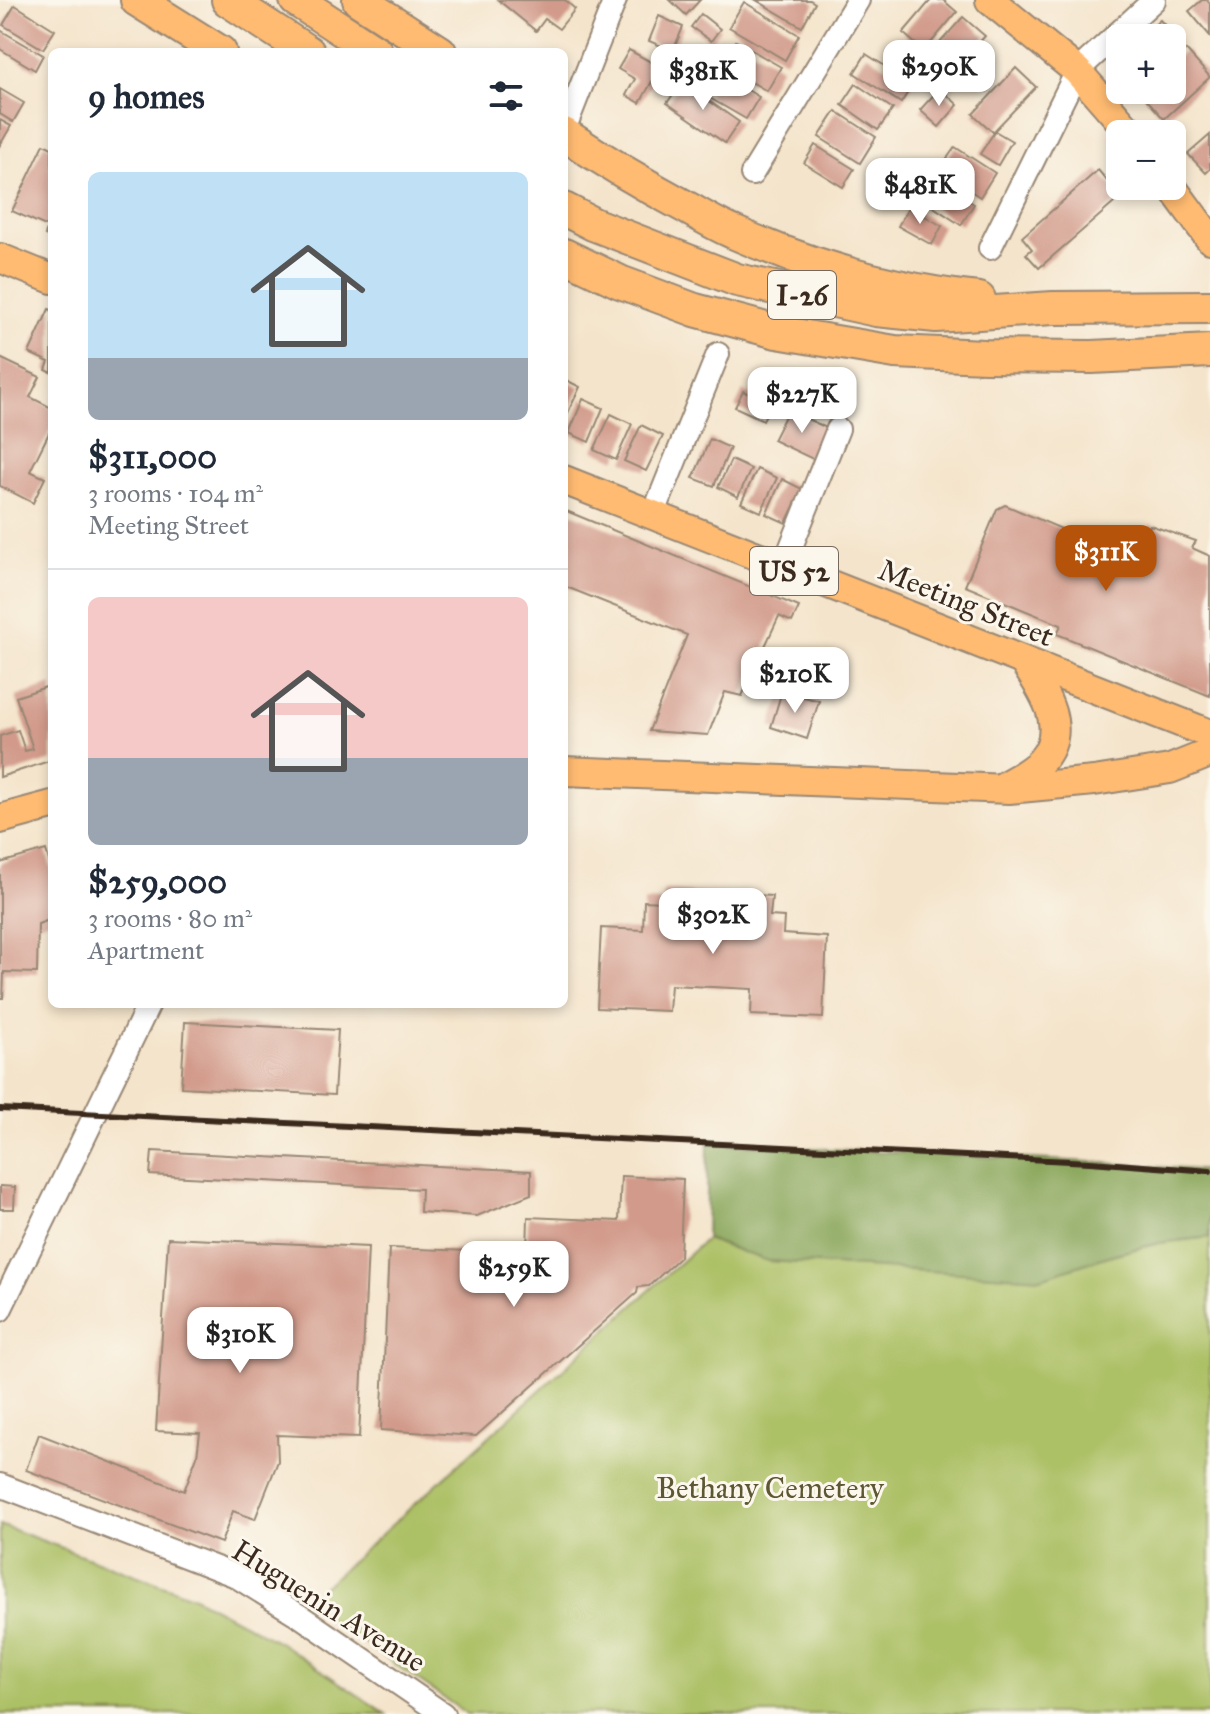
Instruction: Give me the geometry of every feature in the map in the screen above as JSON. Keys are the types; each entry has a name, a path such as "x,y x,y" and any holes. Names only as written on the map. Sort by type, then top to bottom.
{"highway":[{"path":"137,0 214,48"},
{"path":"228,0 302,48"},
{"path":"296,0 370,48"},
{"path":"359,0 434,48"},
{"path":"568,135 603,160 729,231 782,252 847,273 938,295 1053,308"},
{"name":"I-26","path":"568,211 593,224 737,280 876,310 936,316 1053,308 1210,307"},
{"name":"I-26","path":"568,257 620,282 695,310 777,332 895,352 1092,357 1210,351"}],"main road":[{"path":"990,0 1077,71 1120,120"},
{"path":"1181,200 1210,239"},
{"path":"2,264 48,278"},
{"name":"Meeting Street","path":"568,482 1210,734"},
{"path":"999,789 1042,761 1053,740 1053,717 1049,704 1024,662"},
{"path":"568,771 999,789 1094,781 1170,769 1210,753"},
{"path":"0,819 48,806"}],"street":[{"path":"568,122 615,0"},
{"path":"752,174 858,0"},
{"path":"990,248 1077,71 1154,0"},
{"path":"653,515 718,354"},
{"path":"783,567 838,429"},
{"path":"0,1310 147,1008"},
{"name":"Huguenin Avenue","path":"0,1485 234,1575 300,1616 443,1714"}],"green space":[{"path":"708,1143 1210,1171 1210,1237 1159,1243 1041,1278 768,1261 706,1239"},
{"name":"Bethany Cemetery","path":"1210,1237 1210,1714 467,1714 306,1603 706,1239 768,1261 895,1268 1116,1254 1159,1243"},
{"path":"0,1525 192,1596 279,1642 386,1714 0,1714"}],"building":[{"path":"498,0 565,0 575,9 559,29 545,19 536,31"},
{"path":"670,0 700,0 686,15"},
{"path":"756,0 810,0 815,3 802,27"},
{"path":"931,0 943,0 957,12 924,51 903,33"},
{"path":"1202,0 1210,4 1210,36 1189,11"},
{"path":"744,2 799,35 785,60 729,27"},
{"path":"15,5 55,30 43,49 3,25"},
{"path":"701,14 720,29 711,41 691,27"},
{"path":"659,16 683,27 673,51 649,41"},
{"path":"963,17 985,36 952,73 930,54"},
{"path":"0,30 43,55 35,70 0,49"},
{"path":"736,41 781,67 767,91 722,65"},
{"path":"629,50 660,67 640,103 626,95 635,79 618,69"},
{"path":"1186,50 1210,77 1186,99"},
{"path":"866,54 913,84 901,103 854,73"},
{"path":"695,58 759,97 746,119 708,97 710,93 683,77"},
{"path":"1016,68 1036,87 993,132 973,114"},
{"path":"682,82 739,122 725,143 667,103"},
{"path":"856,84 893,109 878,130 842,105"},
{"path":"940,88 958,105 939,127 920,110"},
{"path":"0,89 24,103 13,122 0,114"},
{"path":"1151,104 1180,104 1164,119"},
{"path":"836,111 876,137 860,163 819,137"},
{"path":"0,120 11,126 0,145"},
{"path":"995,131 1012,141 998,165 980,154"},
{"path":"1210,135 1210,169 1206,173 1188,154"},
{"path":"44,144 48,146 48,227 12,211"},
{"path":"815,145 854,169 843,187 804,163"},
{"path":"955,147 995,173 980,197 939,170"},
{"path":"1098,170 1106,179 1106,200 1118,200 1039,268 1026,254 1032,249 1022,237"},
{"path":"932,178 974,204 961,225 920,198"},
{"path":"909,207 942,226 932,245 898,226"},
{"path":"48,311 48,362 29,353"},
{"path":"0,358 40,377 30,397 48,406 48,435 30,471 45,478 33,503 0,486"},
{"path":"568,381 580,387 568,412"},
{"path":"743,391 771,405 763,420 735,407"},
{"path":"583,399 603,408 589,442 569,433"},
{"path":"788,410 831,430 817,461 773,440"},
{"path":"611,414 632,424 616,460 594,450"},
{"path":"641,425 663,436 646,471 624,461"},
{"path":"710,439 730,448 714,486 693,478"},
{"path":"731,460 751,469 738,497 718,487"},
{"path":"757,469 777,478 761,512 741,503"},
{"path":"782,479 802,489 786,523 766,514"},
{"path":"1005,505 1095,543 1093,550 1135,567 1150,525 1196,541 1192,548 1210,556 1210,696 1057,634 1061,625 965,586 997,509"},
{"path":"568,512 799,607 792,622 779,616 742,696 725,692 708,735 649,731 687,635 568,588"},
{"path":"48,686 48,761 0,777 0,736 18,730 25,751 33,749 16,697"},
{"path":"782,691 819,701 807,739 771,727"},
{"path":"46,850 48,857 48,920 38,924 37,973 4,972 3,998 0,998 0,863"},
{"path":"664,891 772,896 770,916 784,917 783,934 827,937 823,1018 751,1015 752,989 671,985 669,1011 597,1008 601,928 643,930 644,901 663,902"},
{"path":"185,1022 338,1030 334,1095 181,1087"},
{"path":"152,1151 531,1171 531,1194 477,1216 420,1212 421,1189 150,1175"},
{"path":"621,1176 683,1179 680,1257 649,1286 638,1287 637,1293 476,1436 381,1430 389,1248 527,1253 528,1217 619,1221"},
{"path":"0,1186 15,1187 14,1209 0,1209"},
{"path":"168,1238 368,1247 359,1438 277,1435 278,1461 255,1519 233,1511 221,1543 26,1470 39,1434 184,1491 197,1456 200,1433 156,1431"}],"railway":[{"path":"0,1109 1090,1162 1210,1171"}]}
